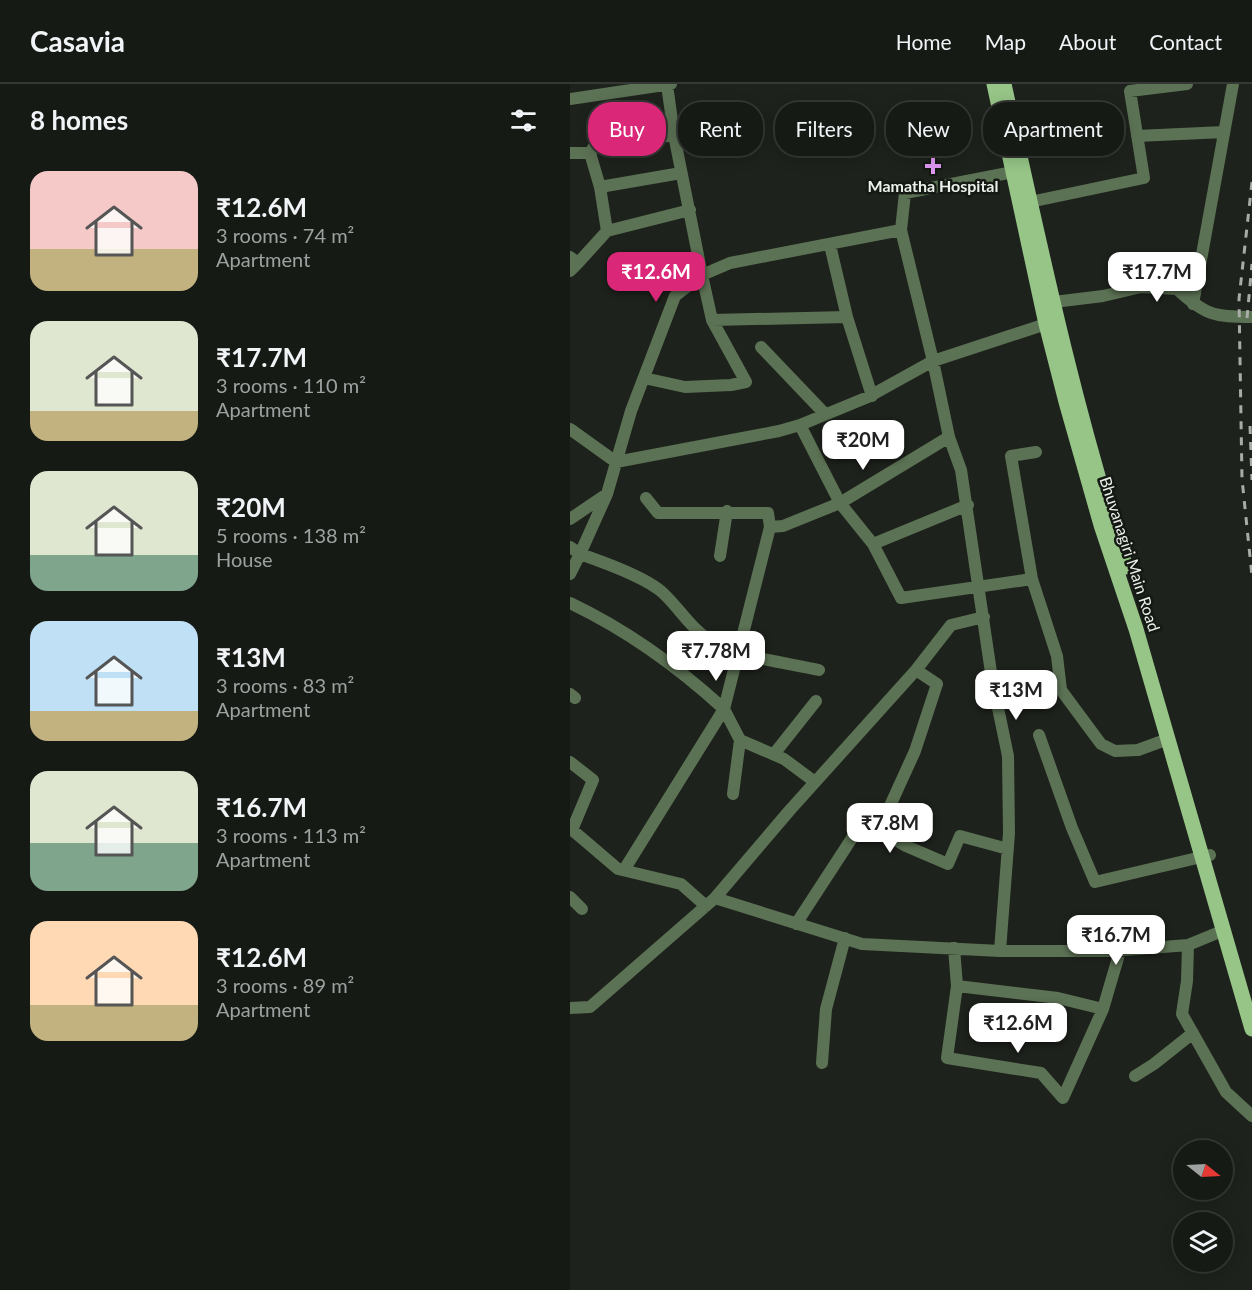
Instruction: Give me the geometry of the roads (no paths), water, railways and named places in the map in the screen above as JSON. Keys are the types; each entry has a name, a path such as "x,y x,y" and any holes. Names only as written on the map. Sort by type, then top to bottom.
{"main road":[{"name":"Bhuvanagiri Main Road","path":"994,84 1046,324 1101,525 1136,629 1205,856 1252,992"},
{"name":"Bhuvanagiri Main Road","path":"1004,84 1076,399 1154,656 1222,931 1252,1029"}],"street":[{"path":"570,99 618,88 669,84 674,135 712,320 746,382 685,387 644,378"},
{"path":"1030,202 1144,178 1130,91 1187,84"},
{"path":"1193,304 1233,84"},
{"path":"1137,136 1224,132"},
{"path":"666,136 674,135"},
{"path":"570,153 588,153"},
{"path":"591,156 600,187 607,231"},
{"path":"1000,951 1008,849 1008,756 992,680 962,470 949,436 901,230 905,194 1013,172"},
{"path":"600,187 681,173"},
{"path":"573,264 607,231 690,210"},
{"path":"570,574 575,550 607,494 631,411 675,296 702,275 730,262 901,230"},
{"path":"830,245 847,317 872,396"},
{"path":"1054,302 1103,296 1141,287 1177,289 1193,304 1220,317 1252,317"},
{"path":"712,320 847,317"},
{"path":"570,429 616,462 778,431 800,425 872,396 933,361 1046,324"},
{"path":"761,347 825,414"},
{"path":"800,425 840,503 873,544 901,598 1032,579"},
{"path":"770,526 783,526 840,503 949,436"},
{"path":"1036,452 1011,456 1032,579 1057,656 1061,690 1101,744 1115,751 1138,750 1168,739"},
{"path":"570,519 607,494"},
{"path":"624,870 724,709 770,526 768,513 727,511 658,513 646,498"},
{"path":"873,544 968,505"},
{"path":"720,556 727,511"},
{"path":"575,550 624,571 663,592 686,620 704,637 717,644 739,652 819,670"},
{"path":"570,603 600,617 642,644 678,669 724,709 740,740 733,794"},
{"path":"570,1008 590,1007 710,902 916,670 951,625 984,617"},
{"path":"879,830 915,751 937,684 916,670"},
{"path":"774,754 816,701"},
{"path":"1039,735 1072,828 1095,882 1205,856"},
{"path":"740,740 784,759 815,782"},
{"path":"570,762 593,780 571,829 618,869 681,884 710,902 862,944 1000,951 1120,951 1188,945 1222,931"},
{"path":"796,924 867,815 879,830 906,846 948,864 960,836 1008,849"},
{"path":"570,897 582,909"},
{"path":"822,1063 826,1009 845,938"},
{"path":"1188,945 1187,981 1182,1014 1226,1092 1252,1116"},
{"path":"954,948 957,986 947,1058 1041,1073 1063,1098 1103,1009 1120,951"},
{"path":"957,986 1058,998 1103,1009"},
{"path":"1135,1076 1193,1033"}],"railway":[{"path":"1252,182 1239,299 1242,479 1252,576"},
{"path":"1247,318 1252,264"},
{"path":"1250,426 1252,480"}],"place":[{"name":"Mamatha Hospital","path":"933,166"}]}
